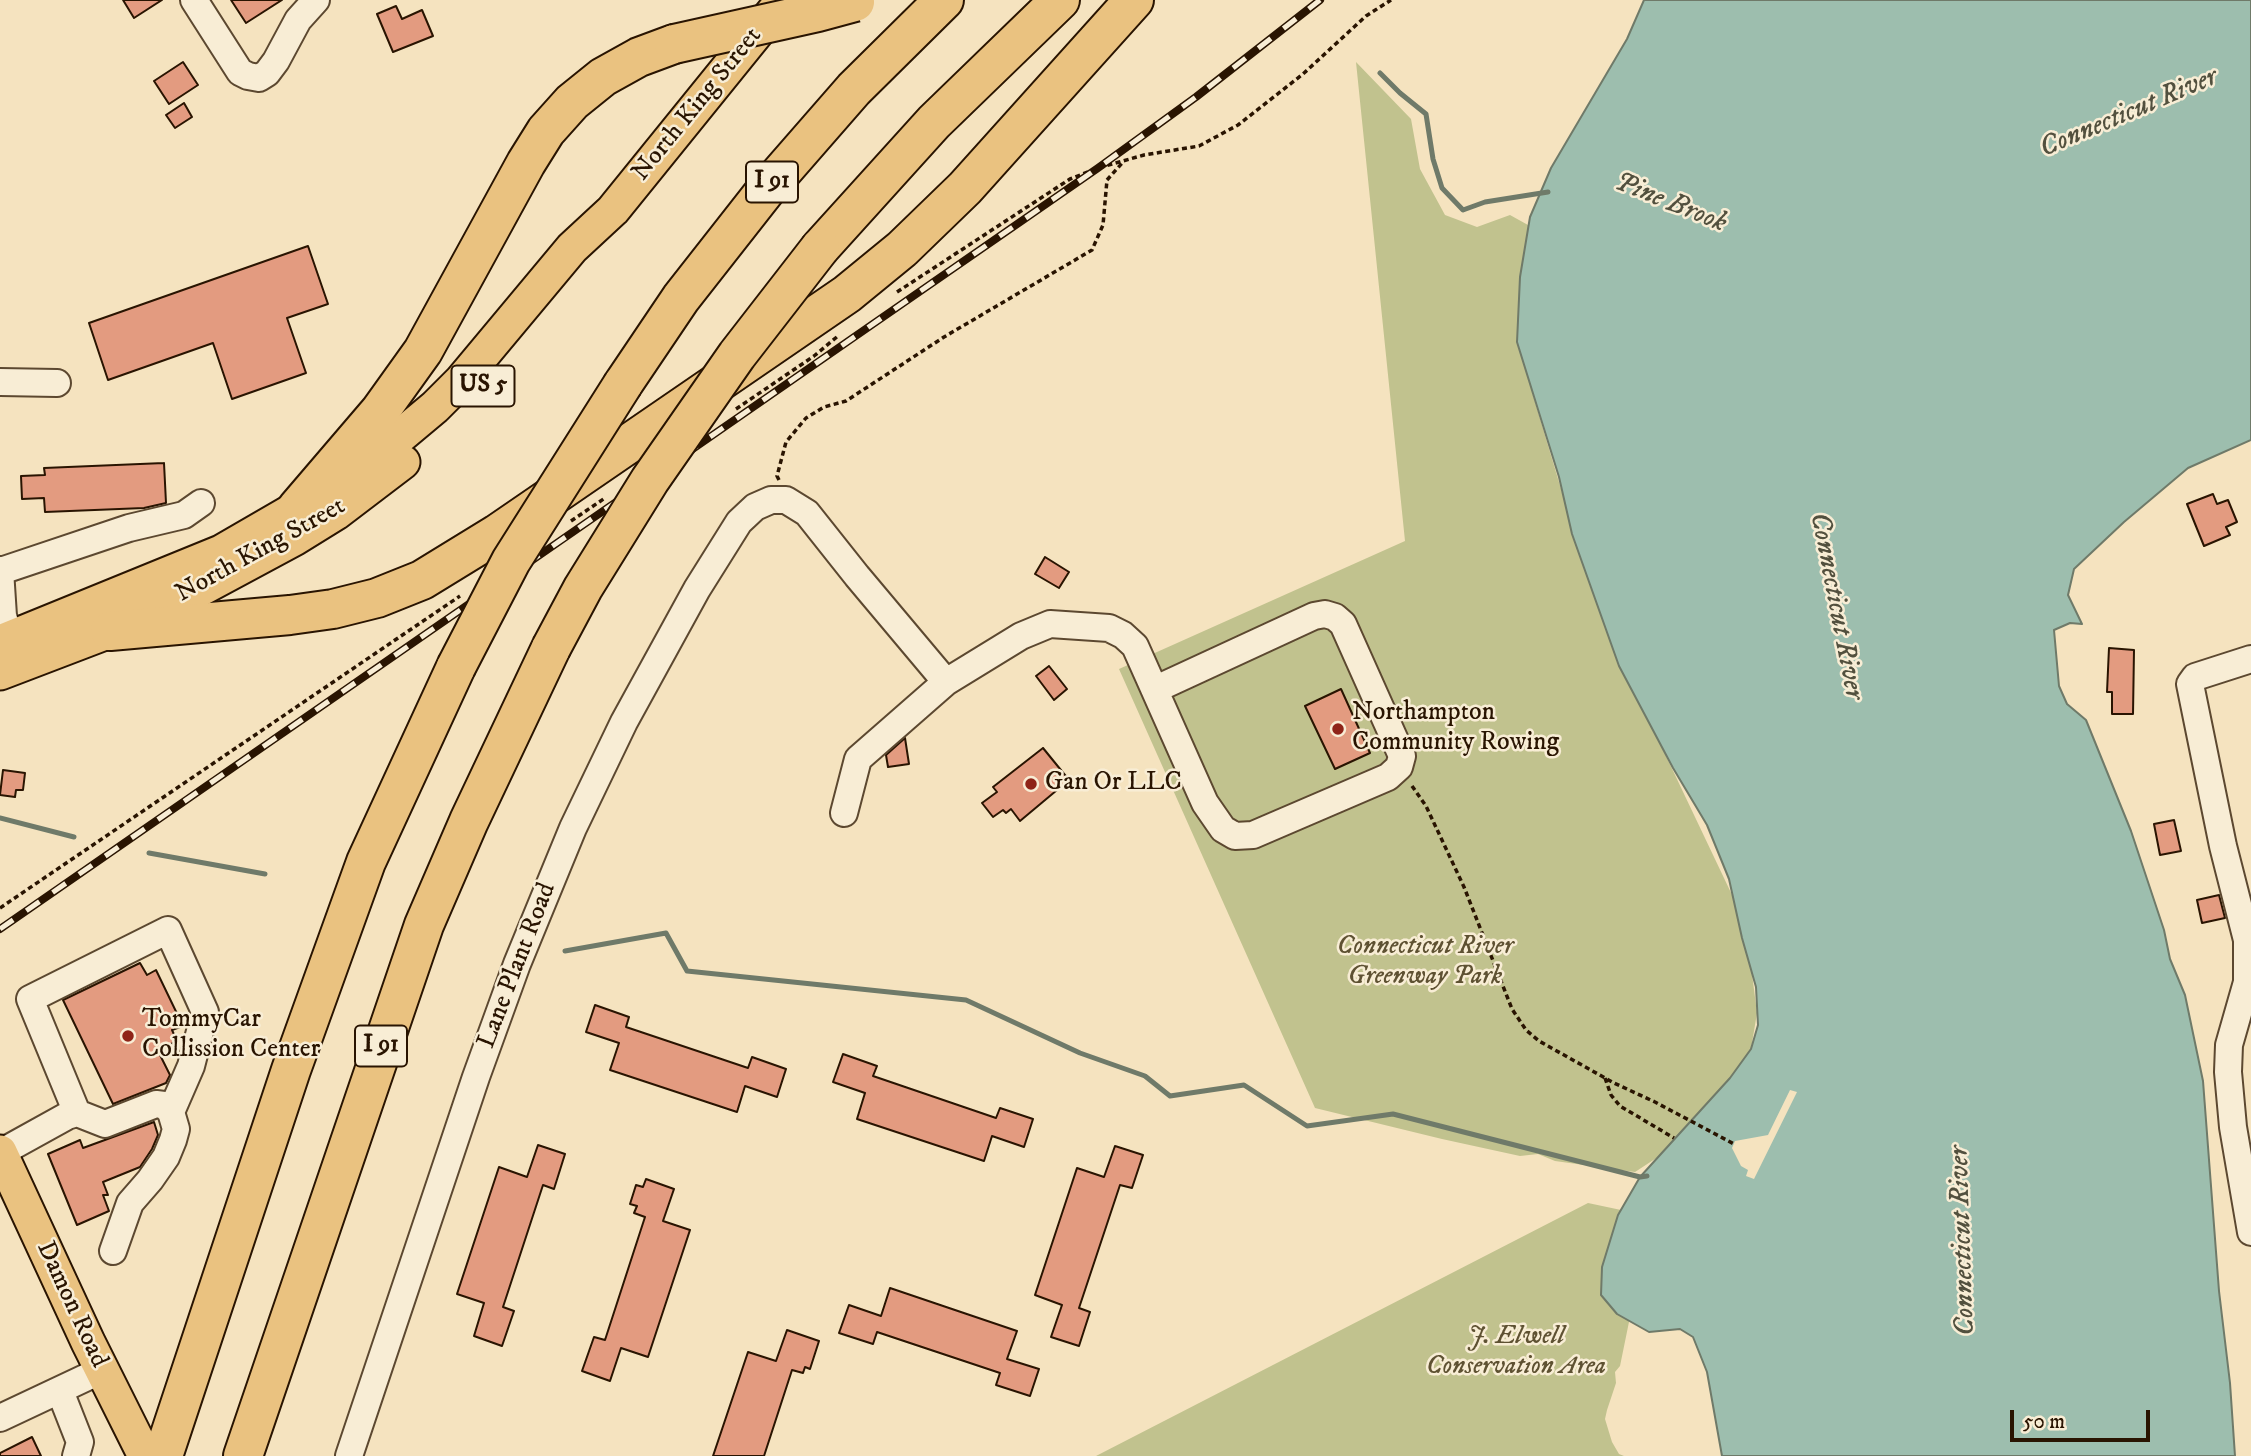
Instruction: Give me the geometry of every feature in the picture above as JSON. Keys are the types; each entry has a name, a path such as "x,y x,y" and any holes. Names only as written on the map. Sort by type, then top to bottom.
{"highway":[{"name":"I 91","path":"163,1456 291,1070 366,862 456,667 511,561 681,298 765,191 854,89 944,0"},
{"name":"I 91","path":"243,1456 424,925 469,821 551,648 583,588 650,480 737,355 820,248 934,122 1060,0"},
{"path":"110,631 332,609 377,598 422,580 486,540 847,294 902,249 965,188 1134,0"},
{"path":"297,508 380,411 423,351 526,163 546,131 572,102 603,77 639,57 674,44 858,1"}],"main road":[{"name":"North King Street","path":"5,640 221,552 297,508 386,448 435,407 502,334 572,248 613,210 783,0"},
{"name":"North King Street","path":"0,673 110,631 201,589 336,513 406,460 455,416 536,329 589,261 613,210"},
{"name":"Damon Road","path":"0,1153 145,1456"}],"street":[{"path":"194,0 240,72 259,78 267,73 276,61 298,20 316,0"},
{"path":"0,382 57,383"},
{"name":"Lane Plant Road","path":"349,1456 476,1077 517,964 573,828 624,722 727,538 755,507 771,500 786,500"},
{"path":"786,500 807,513 856,576 946,682"},
{"path":"5,640 0,570 129,528 184,515 201,503"},
{"path":"844,813 858,760 946,682 1021,636 1051,624 1109,628 1123,635 1135,646 1205,803 1223,829 1236,836 1253,835 1388,777 1399,767 1402,756 1343,624 1335,617 1325,614 1314,616 1156,688"},
{"path":"2251,659 2195,677 2190,684 2223,846 2247,940 2247,982 2229,1045 2228,1084 2251,1232"},
{"path":"78,1113 30,999 168,930 205,1012 191,1066 171,1112"},
{"path":"0,1153 67,1116 78,1113 105,1124 156,1104 164,1105 171,1112 176,1129 166,1157 150,1181 130,1203 113,1251"},
{"path":"0,1418 102,1370"},
{"path":"60,1391 80,1442 76,1456"}],"path":[{"path":"786,500 777,476 786,442 806,418 824,407 846,401 944,337 1092,250 1103,225 1107,180 1124,160"},
{"path":"1399,767 1426,806 1464,887 1512,1009 1526,1030 1539,1041 1605,1078 1734,1144"},
{"path":"1605,1078 1615,1101 1674,1138"}],"green space":[{"name":"Connecticut River Greenway Park","path":"1356,62 1411,119 1420,169 1445,215 1477,227 1510,215 1537,230 1519,295 1524,365 1590,586 1656,735 1733,897 1752,974 1757,1013 1751,1049 1730,1078 1658,1157 1635,1172 1555,1161 1538,1154 1520,1156 1315,1108 1119,669 1405,541"},
{"name":"J. Elwell Conservation Area","path":"1588,1203 1673,1221 1630,1317 1620,1366 1615,1372 1616,1383 1605,1419 1612,1442 1619,1454 1624,1456 1096,1456"}],"water":[{"name":"Connecticut River","path":"1644,0 2251,0 2251,440 2188,468 2074,569 2068,595 2082,624 2070,623 2054,630 2059,686 2067,704 2086,720 2131,831 2164,930 2170,959 2185,995 2203,1081 2235,1456 1722,1456 1707,1372 1693,1337 1680,1329 1649,1332 1617,1314 1601,1295 1602,1267 1618,1215 1640,1177 1730,1078 1751,1049 1758,1025 1756,987 1729,879 1707,825 1673,768 1619,666 1572,534 1559,477 1517,342 1520,277 1530,217 1551,168 1627,39"}],"pier":[{"path":"1790,1090 1797,1092 1754,1179 1746,1176 1748,1170 1741,1166 1732,1148 1735,1141 1768,1135"}],"building":[{"path":"123,0 162,0 134,18"},
{"path":"231,0 282,0 246,23"},
{"path":"396,6 402,19 422,10 433,36 393,52 377,14"},
{"path":"183,62 198,85 169,104 154,81"},
{"path":"184,103 192,117 175,128 166,115"},
{"path":"308,246 328,304 287,318 306,373 232,399 213,343 108,380 89,323"},
{"path":"164,463 166,503 144,508 45,512 44,498 22,499 21,476 45,475 44,468"},
{"path":"2213,494 2217,504 2228,500 2237,522 2226,527 2230,535 2204,546 2187,504"},
{"path":"1045,557 1069,572 1059,588 1035,574"},
{"path":"2109,648 2134,650 2133,714 2112,714 2112,692 2107,692"},
{"path":"1049,666 1067,689 1054,700 1036,676"},
{"name":"Northampton Community Rowing","path":"1341,689 1370,753 1335,769 1305,706"},
{"path":"905,738 909,764 888,767 886,755"},
{"name":"Gan Or LLC","path":"1043,748 1069,780 1020,821 1011,809 1006,813 1003,810 993,817 982,803 997,792 993,787"},
{"path":"3,770 25,773 23,790 16,790 15,797 0,795"},
{"path":"2174,820 2181,851 2160,855 2154,824"},
{"path":"2219,895 2225,918 2202,923 2197,900"},
{"name":"TommyCar Collission Center","path":"140,963 147,975 156,970 183,1026 172,1030 177,1041 158,1051 170,1075 166,1083 113,1104 63,1000"},
{"path":"595,1005 629,1017 626,1027 748,1068 752,1057 786,1069 777,1097 745,1086 737,1112 610,1070 619,1043 586,1032"},
{"path":"843,1054 877,1066 873,1076 996,1118 1000,1108 1033,1119 1024,1147 992,1136 984,1161 857,1119 865,1093 833,1082"},
{"path":"154,1122 158,1135 140,1167 103,1182 108,1195 103,1195 109,1211 77,1225 48,1154 80,1140 83,1148"},
{"path":"538,1145 565,1154 554,1189 543,1185 503,1307 514,1311 502,1346 474,1336 484,1303 457,1294 499,1167 527,1177"},
{"path":"1115,1146 1143,1155 1132,1188 1120,1185 1079,1308 1090,1312 1079,1346 1051,1337 1062,1305 1035,1295 1077,1168 1104,1177"},
{"path":"646,1179 674,1189 663,1221 690,1230 648,1357 621,1348 610,1381 582,1371 594,1337 605,1340 645,1217 634,1213 637,1206 630,1204 636,1185 643,1187"},
{"path":"890,1288 1017,1331 1007,1359 1039,1369 1030,1396 996,1385 1000,1373 877,1332 873,1344 839,1333 849,1305 881,1316"},
{"path":"787,1330 819,1341 810,1369 805,1367 803,1373 792,1370 764,1456 713,1456 748,1352 776,1361"},
{"path":"32,1437 41,1456 0,1456 0,1453"}],"waterway":[{"name":"Pine Brook","path":"1380,73 1426,114 1433,159 1442,188 1463,210 1485,202 1548,192"},
{"path":"0,818 74,837"},
{"path":"149,853 265,874"},
{"path":"565,951 666,933 687,971 966,1000 1080,1053 1145,1076 1170,1096 1244,1085 1307,1126 1393,1114 1640,1177 1647,1176"}],"railway":[{"path":"0,929 1098,168 1196,97 1320,0"}],"place":[{"name":"Northampton Community Rowing","path":"1338,729"},
{"name":"Gan Or LLC","path":"1031,784"},
{"name":"TommyCar Collission Center","path":"128,1036"}]}
